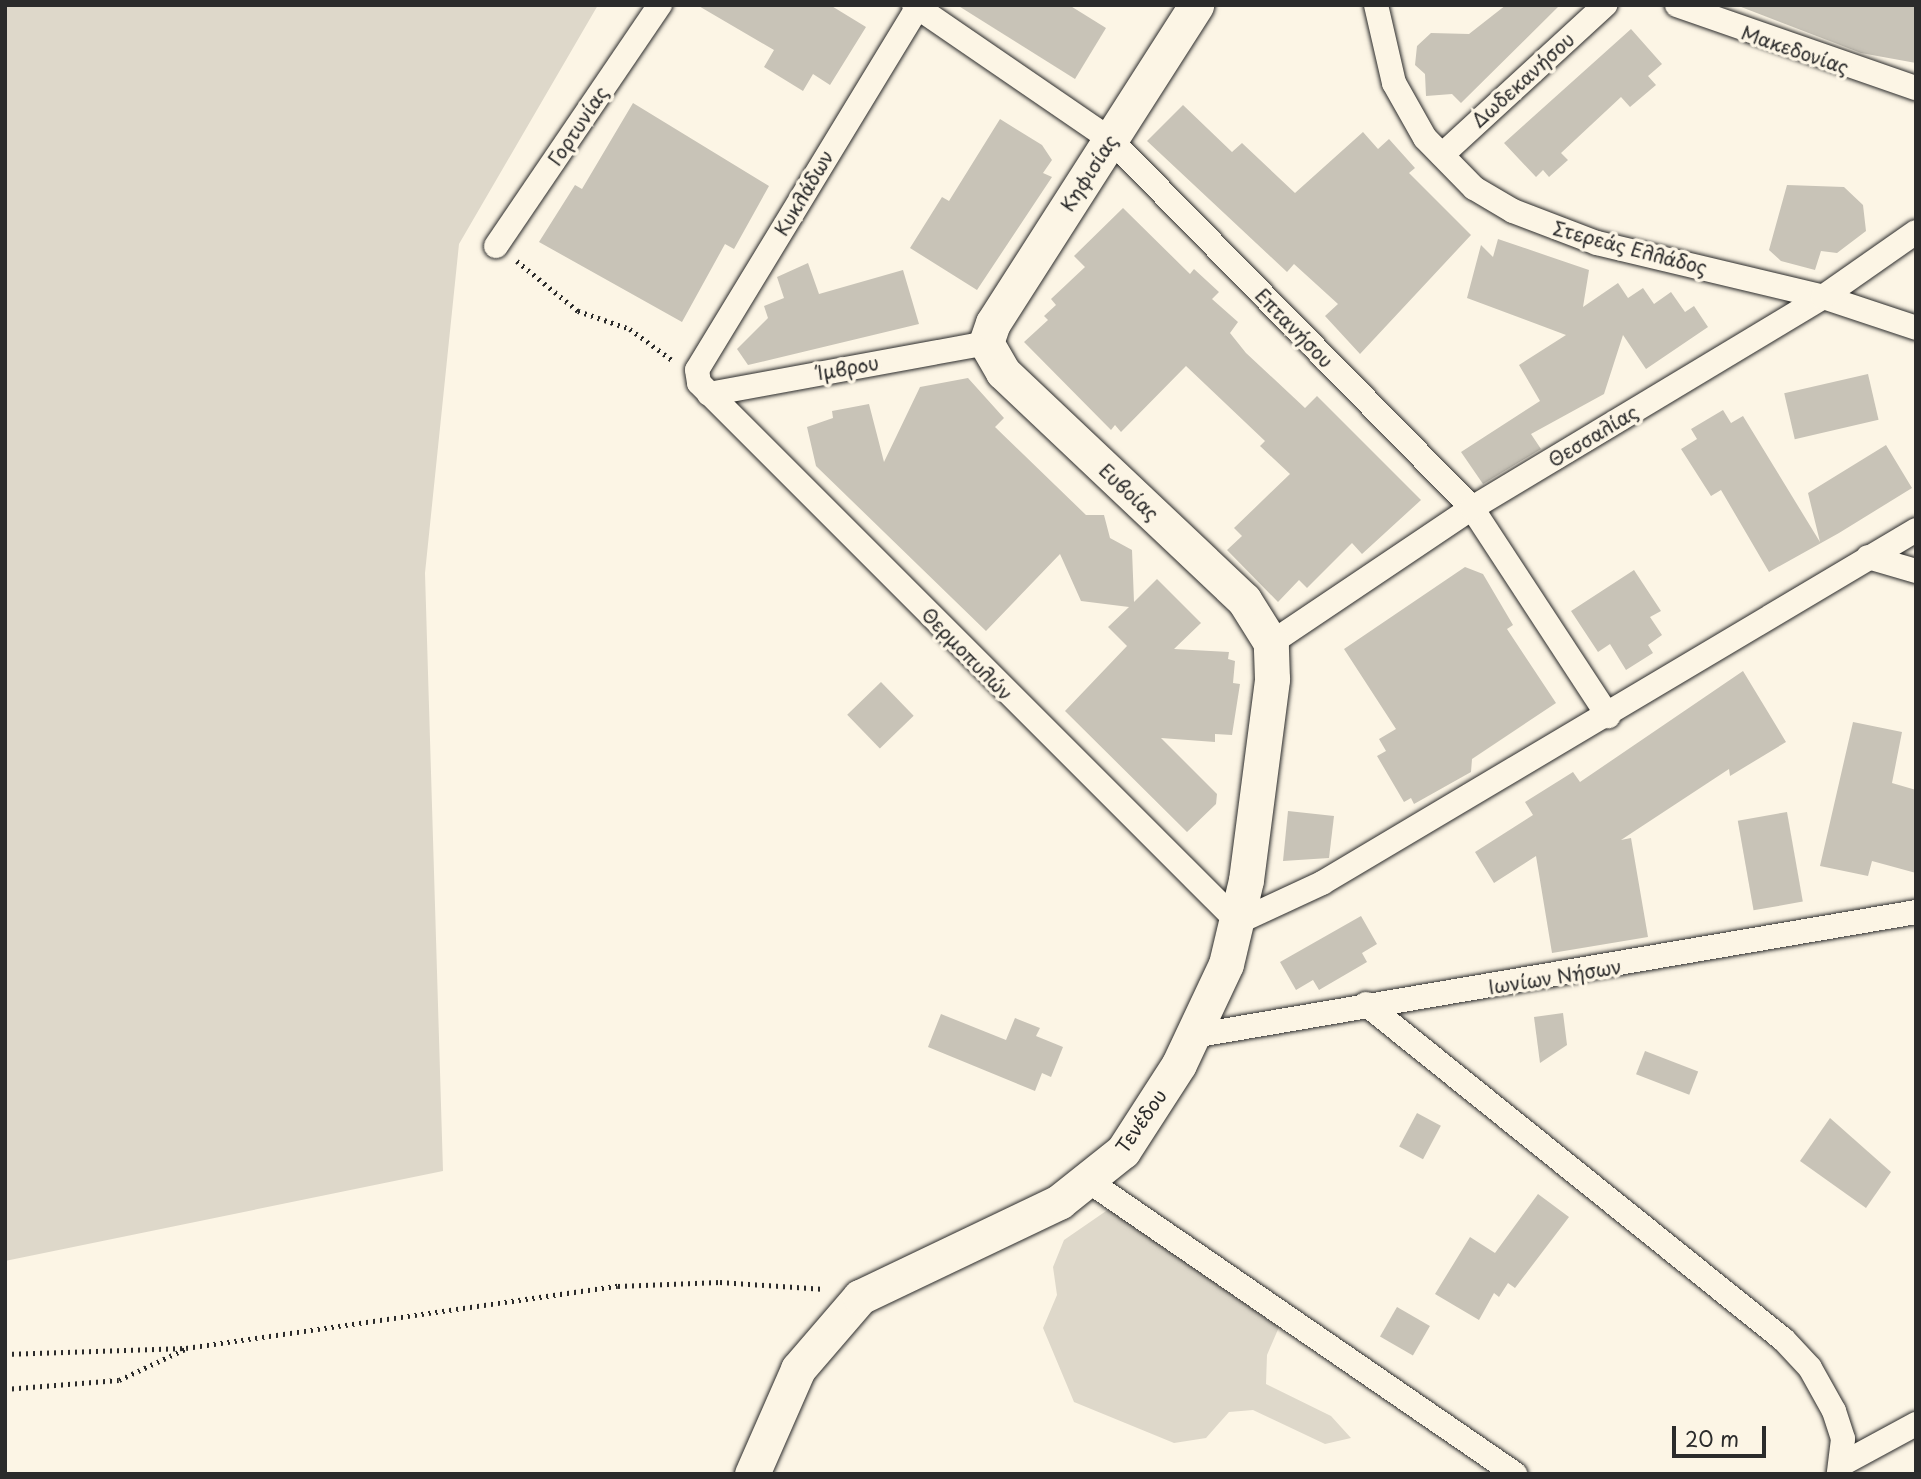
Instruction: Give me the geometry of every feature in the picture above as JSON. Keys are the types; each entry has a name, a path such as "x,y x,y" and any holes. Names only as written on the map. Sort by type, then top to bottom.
{"street":[{"name":"Γορτυνίας","path":"496,246 660,5"},
{"name":"Κηφισίας","path":"986,343 1196,5"},
{"name":"Στερεάς Ελλάδος","path":"1376,5 1394,83 1442,155 1474,188 1550,227 1823,297 1916,328"},
{"name":"Δωδεκανήσου","path":"1442,155 1605,5"},
{"name":"Μακεδονίας","path":"1676,5 1916,88"},
{"name":"Επτανήσου","path":"917,6 1111,140 1472,508 1608,716"},
{"name":"Κυκλάδων","path":"702,382 917,6"},
{"name":"Θεσσαλίας","path":"1271,643 1472,508 1823,297 1916,232"},
{"name":"Ίμβρου","path":"702,382 986,343"},
{"name":"Ευβοίας","path":"986,343 1003,372 1244,600 1271,643"},
{"name":"Θερμοπυλών","path":"702,382 1238,922"},
{"path":"1238,922 1322,883 1608,716 1916,530"},
{"path":"1868,557 1916,571"},
{"name":"Τενέδου","path":"752,1474 798,1369 860,1297 1018,1224 1090,1182 1147,1118 1193,1036 1238,922 1272,679 1271,643"},
{"name":"Ιωνίων Νήσων","path":"1193,1036 1366,1004 1530,983 1916,912"},
{"path":"1366,1004 1784,1340 1810,1368 1834,1411 1840,1469 1916,1424"},
{"path":"1090,1182 1515,1474"}],"path":[{"path":"496,246 578,311 630,328 702,382"},
{"path":"5,1354 186,1348 618,1286 800,1285 860,1297"},
{"path":"5,1389 119,1380 186,1348"}],"shaded area":[{"path":"5,5 598,5 459,244 425,573 443,1171 5,1261"},
{"path":"1109,1209 1279,1327 1267,1355 1266,1384 1331,1416 1351,1438 1325,1444 1253,1410 1229,1412 1206,1438 1174,1443 1074,1402 1043,1328 1057,1295 1053,1267 1064,1240"}],"building":[{"path":"697,5 830,5 866,27 830,85 813,74 803,91 764,67 774,50"},
{"path":"957,5 1069,5 1106,28 1075,79"},
{"path":"1506,5 1560,5 1461,103 1452,94 1426,96 1425,74 1415,65 1417,46 1431,33 1469,34"},
{"path":"1736,5 1916,5 1916,63 1861,53"},
{"path":"1631,29 1662,64 1648,76 1656,85 1630,107 1621,97 1561,153 1568,160 1549,177 1543,170 1536,177 1504,143"},
{"path":"633,103 769,186 734,249 725,244 682,322 539,242 575,185 582,189"},
{"path":"1183,105 1232,152 1242,143 1295,193 1363,132 1378,149 1389,139 1415,168 1409,173 1471,235 1360,354 1325,316 1338,304 1294,264 1287,272 1147,141"},
{"path":"1000,119 1042,145 1052,160 1043,173 1052,177 977,290 910,248 942,197 949,201"},
{"path":"1787,185 1844,187 1863,205 1866,231 1837,253 1821,251 1815,270 1781,261 1769,250"},
{"path":"1123,208 1190,274 1194,269 1219,292 1212,299 1238,322 1230,333 1246,353 1305,408 1317,396 1421,500 1362,554 1352,543 1307,588 1299,580 1278,602 1227,550 1242,536 1234,528 1290,474 1260,446 1265,441 1186,366 1121,432 1115,425 1111,430 1024,342 1048,320 1044,316 1056,305 1051,299 1085,267 1074,256"},
{"path":"1498,239 1589,270 1583,307 1618,283 1628,298 1643,288 1654,304 1671,292 1685,312 1694,306 1708,327 1646,369 1623,335 1604,394 1531,434 1541,449 1483,484 1461,452 1540,401 1519,365 1566,335 1467,298 1481,245 1493,257"},
{"path":"808,263 819,294 903,270 919,324 748,365 737,349 768,318 764,306 784,298 777,277"},
{"path":"1868,374 1879,420 1795,439 1784,393"},
{"path":"968,378 1004,418 995,427 1086,515 1104,515 1110,538 1132,550 1134,602 1157,579 1201,623 1174,649 1229,652 1228,659 1235,661 1233,683 1240,684 1232,735 1215,734 1215,742 1161,738 1217,794 1216,804 1187,832 1065,711 1127,646 1108,627 1129,607 1081,601 1060,554 986,631 816,466 807,427 833,418 832,411 869,404 884,462 920,387"},
{"path":"1723,410 1731,423 1743,416 1820,542 1808,493 1886,445 1912,488 1769,572 1721,490 1711,496 1681,449 1697,439 1691,429"},
{"path":"1465,567 1483,574 1513,625 1507,629 1556,703 1472,759 1471,772 1414,804 1411,798 1404,802 1377,756 1386,751 1379,739 1396,729 1344,649"},
{"path":"1634,570 1661,611 1650,617 1662,635 1648,645 1653,653 1626,670 1610,644 1598,652 1571,611"},
{"path":"1743,671 1786,742 1730,776 1729,769 1621,840 1631,838 1648,937 1552,953 1536,856 1494,883 1475,852 1533,815 1525,802 1573,772 1580,782"},
{"path":"881,682 914,716 880,748 847,715"},
{"path":"1853,722 1902,732 1892,783 1916,790 1916,873 1872,861 1868,876 1820,866"},
{"path":"1288,811 1334,816 1329,858 1283,861"},
{"path":"1787,812 1803,902 1754,910 1738,821"},
{"path":"1361,916 1377,944 1362,953 1367,962 1319,990 1313,980 1296,990 1280,962"},
{"path":"1563,1013 1567,1045 1540,1063 1534,1017"},
{"path":"941,1014 1006,1040 1015,1018 1040,1028 1036,1036 1063,1047 1051,1077 1042,1073 1035,1091 928,1047"},
{"path":"1645,1051 1698,1071 1689,1095 1636,1074"},
{"path":"1417,1113 1441,1126 1423,1159 1399,1147"},
{"path":"1830,1118 1891,1172 1866,1208 1800,1161"},
{"path":"1538,1194 1569,1217 1515,1288 1508,1283 1499,1297 1494,1293 1479,1320 1435,1294 1470,1237 1495,1253"},
{"path":"1397,1307 1430,1326 1413,1355 1380,1336"}]}
